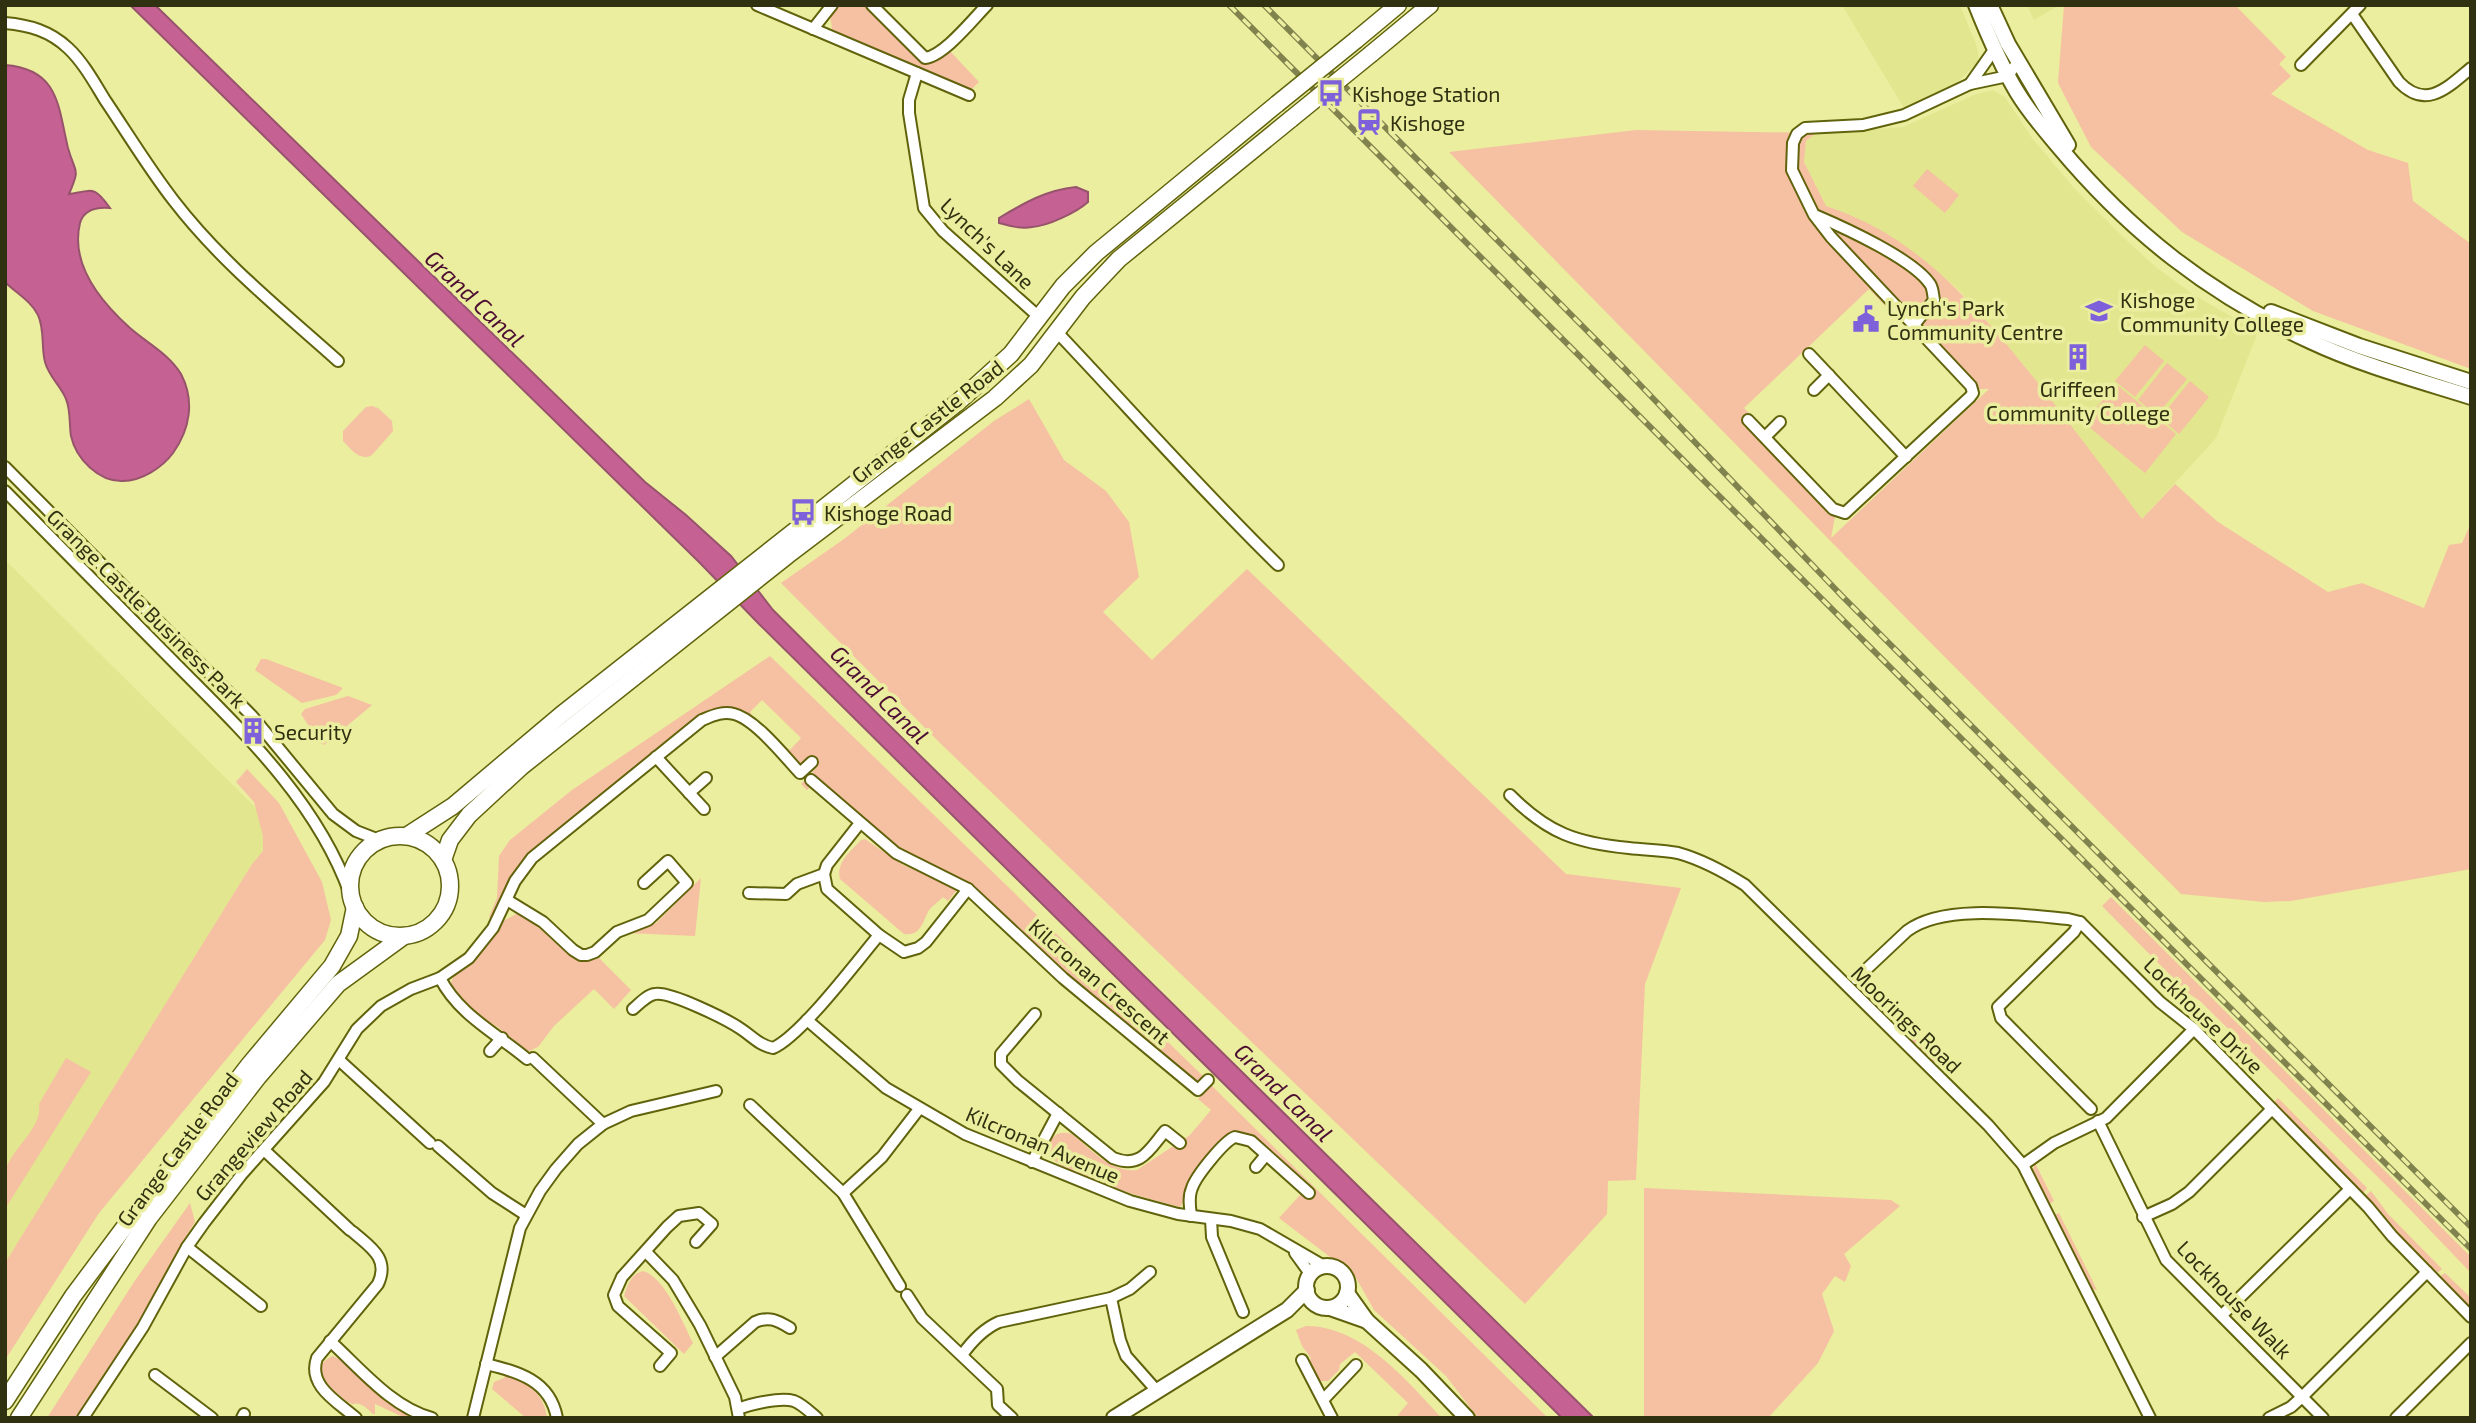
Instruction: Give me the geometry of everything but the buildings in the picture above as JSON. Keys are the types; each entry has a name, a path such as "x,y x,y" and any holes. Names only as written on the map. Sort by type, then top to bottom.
{"main road":[{"name":"Grange Castle Road","path":"19,1418 149,1218 258,1077 338,985 404,936 428,928 442,914 447,905 450,888 449,872 443,860 450,840 469,815 501,785 1011,354 1063,286 1096,253 1398,5"},
{"name":"Grange Castle Road","path":"782,550 995,398 1031,365 1056,331 1119,259 1430,5"},
{"name":"Grange Castle Road","path":"5,1401 73,1296 138,1209 249,1065 332,966 349,936 351,877 354,865 362,853 379,840 394,835 408,835 453,806 561,715 701,615"},
{"path":"408,835 427,844 443,860"},
{"path":"352,900 371,926 385,933 404,936"}],"street":[{"path":"757,5 969,95"},
{"path":"813,29 832,5"},
{"path":"872,5 925,58 931,58 988,5"},
{"path":"1976,5 1994,50 2027,108 2098,192 2158,248 2189,272 2248,309 2311,341 2353,359 2471,397"},
{"path":"1990,5 2008,44 2060,134 2133,216 2193,265 2268,311 2359,346 2471,383"},
{"path":"2301,65 2360,5"},
{"path":"2352,15 2408,92 2420,95 2435,94 2445,90 2471,68"},
{"path":"5,23 27,25 43,31 68,48 88,73 159,181 205,239 338,361"},
{"path":"1970,84 1994,50"},
{"path":"1748,420 1833,509 1845,513 1973,393 1971,386 1831,237 1814,215 1792,170 1793,143 1797,134 1805,128 1863,125 1904,116 1970,84 2008,76 2019,61"},
{"name":"Lynch's Lane","path":"917,73 909,100 909,113 924,208 943,231 1039,317"},
{"path":"1814,215 1882,248 1918,272 1931,286 1934,300 1914,325"},
{"path":"1056,331 1114,391 1189,476 1278,565"},
{"path":"1809,354 1906,457"},
{"path":"1814,390 1829,375"},
{"path":"1765,437 1780,422"},
{"name":"Grange Castle Business Park","path":"5,467 252,716 333,814 356,831 379,840"},
{"name":"Grange Castle Business Park","path":"5,491 230,719 278,772 323,835 344,876 352,900"},
{"name":"Grangeview Road","path":"83,1418 143,1327 187,1247 222,1198 324,1082 357,1029 381,1006 411,989 440,978 469,958 497,922 515,881 532,858 702,720 716,714 734,714 755,727 800,773 812,762"},
{"path":"656,757 704,809"},
{"path":"689,793 706,778"},
{"name":"Kilcronan Crescent","path":"811,780 896,853 968,889 1063,978 1199,1090 1208,1080"},
{"name":"Moorings Road","path":"1510,795 1544,825 1568,837 1618,847 1676,853 1713,865 1745,885 1988,1125 2023,1165 2150,1418"},
{"path":"860,823 827,865 824,874 827,889 879,935 905,952 926,942 968,889"},
{"path":"508,900 543,922 573,950 587,956 595,953 617,932 648,920 687,883 667,861 644,883"},
{"path":"749,893 786,894 797,884 824,874"},
{"path":"1856,979 1907,930 1933,918 1983,914 2080,922 2074,932 1998,1007 2001,1018 2091,1109"},
{"name":"Lockhouse Drive","path":"2080,922 2160,1002 2194,1030 2471,1317"},
{"path":"633,1009 656,994 670,996 732,1023 755,1041 773,1048 780,1045 807,1020 879,935"},
{"path":"440,978 448,993 464,1012 530,1058 603,1124"},
{"path":"1035,1014 1001,1054 1002,1064 1018,1081 1113,1158 1123,1162 1143,1157 1165,1131 1180,1143"},
{"name":"Kilcronan Avenue","path":"807,1020 886,1088 965,1134 1130,1201 1260,1229 1324,1266"},
{"path":"2023,1165 2054,1143 2113,1112 2194,1030"},
{"path":"490,1051 502,1038"},
{"path":"339,1060 492,1193 527,1215"},
{"path":"473,1418 520,1228 556,1169 578,1144 603,1124 631,1111 716,1091"},
{"path":"750,1105 844,1193 922,1318 997,1389 998,1405 1012,1418"},
{"path":"844,1193 882,1157 919,1109"},
{"path":"2143,1217 2172,1204 2189,1192 2272,1109"},
{"path":"1031,1161 1058,1113"},
{"name":"Lockhouse Walk","path":"2098,1121 2166,1260 2323,1418"},
{"path":"1191,1216 1191,1189 1230,1139 1246,1139 1309,1193"},
{"path":"264,1150 378,1254 383,1266 383,1274 378,1284 330,1341 313,1368 316,1381 356,1418"},
{"path":"1256,1167 1266,1155"},
{"path":"2222,1315 2350,1189"},
{"path":"660,1366 671,1353 618,1306 614,1296 622,1276 679,1216 699,1213 712,1224 696,1242"},
{"path":"1210,1219 1212,1237 1243,1312"},
{"path":"187,1247 261,1306"},
{"name":"Kilcronan Avenue","path":"1291,1248 1311,1275"},
{"path":"646,1252 673,1280 735,1397 739,1414 751,1404 786,1400 794,1402 817,1418"},
{"path":"1114,1418 1287,1310 1307,1290 1311,1275 1324,1266 1343,1273 1348,1286 1340,1303 1330,1308"},
{"path":"962,1355 971,1343 999,1322 1111,1298 1130,1289 1150,1272"},
{"path":"2269,1418 2302,1397 2427,1272"},
{"path":"1307,1290 1315,1304"},
{"path":"1347,1293 1367,1321 1422,1370 1467,1418"},
{"path":"1111,1298 1126,1356 1157,1391"},
{"path":"1287,1310 1315,1304 1367,1321"},
{"path":"715,1357 762,1319 777,1320 790,1328"},
{"path":"330,1341 389,1395 406,1407 432,1418"},
{"path":"2396,1418 2471,1343"},
{"path":"1302,1360 1332,1418"},
{"path":"486,1364 520,1373 532,1380 548,1395 557,1418"},
{"path":"1322,1400 1356,1365"},
{"path":"155,1375 212,1418"}],"shaded area":[{"path":"130,5 155,5 645,482 731,556 773,610 831,668 1594,1418 1562,1418 700,563"},
{"path":"837,5 865,5 921,61 936,59 948,49 979,82 971,90 832,30 830,12"},
{"path":"1842,5 1960,5 1977,47 1979,61 1957,83 1904,108"},
{"path":"2027,5 2059,5 2034,20"},
{"path":"2064,5 2235,5 2286,57 2279,64 2291,76 2271,94 2368,150 2408,163 2413,201 2471,244 2471,369 2313,311 2182,232 2091,147 2058,83"},
{"path":"5,65 23,68 36,74 53,92 76,170 69,194 93,191 110,208 92,210 80,223 80,253 90,281 119,318 170,360 185,384 189,415 179,444 163,464 137,479 123,481 105,478 83,461 71,436 66,399 45,362 38,315 27,301 5,282"},
{"name":"Kishoge Community College","path":"1993,90 2005,97 2032,138 2074,188 2125,239 2157,268 2194,295 2258,332 2216,438 2142,519 2023,364 1960,291 1923,259 1843,212 1826,206 1804,162 1806,141 1816,133 1903,127 1974,95"},
{"path":"1636,130 1816,133 1806,141 1804,162 1826,206 1892,237 1948,280 1996,332 2055,404 2142,519 2175,484 2218,522 2328,592 2362,583 2424,608 2449,545 2462,543 2471,523 2471,869 2291,901 2264,902 2181,894 1449,152","holes":["1869,289 1966,389 1989,389 1831,538 1837,506 1744,408"]},
{"path":"1927,169 1959,195 1945,213 1913,186"},
{"path":"1076,187 1088,192 1088,202 1062,218 1028,228 999,223 999,218 1036,198"},
{"path":"2145,345 2164,361 2135,397 2115,381"},
{"path":"2167,363 2187,379 2157,415 2138,400"},
{"path":"2190,381 2209,397 2179,434 2160,418"},
{"path":"2116,384 2176,434 2145,473 2084,423"},
{"path":"1029,399 1064,460 1106,491 1129,522 1139,577 1103,612 1152,660 1247,569 1566,874 1681,888 1645,984 1636,1180 1608,1181 1607,1214 1525,1304 940,743 781,583 844,539 994,421"},
{"path":"372,406 392,421 393,431 372,455 364,457 356,454 343,441 343,431 366,407"},
{"path":"5,560 257,809 263,836 263,851 252,864 5,1264"},
{"path":"770,656 1204,1077 1195,1083 1066,977 977,888 902,850 817,780 807,790 801,784 817,767 809,760 803,764 797,763 780,746 782,744 790,750 801,738 762,700 750,712 754,718 726,708 697,716 532,852 493,919 489,917 497,898 499,856 510,840 572,790"},
{"path":"261,659 343,688 336,695 302,703 255,670"},
{"path":"348,696 372,705 324,745 320,743 301,714 305,709"},
{"path":"247,769 279,803 322,882 331,920 325,940 99,1213 5,1360 5,1263 252,864 263,851 263,836 254,802 236,782"},
{"path":"865,839 903,865 955,887 956,891 948,901 943,897 934,905 919,929 913,933 904,934 840,879 840,867 845,858"},
{"path":"701,878 695,936 627,933 656,923"},
{"path":"2111,897 2471,1257 2471,1273 2200,1001 2180,988 2102,906"},
{"path":"518,913 529,919 567,952 588,960 599,958 631,990 614,1009 594,989 554,1026 538,1047 525,1053 498,1027 476,1015 451,988 454,976 481,953 505,920"},
{"path":"1860,985 1896,1019 1890,1020 1862,994"},
{"path":"1911,1033 1937,1059 1933,1063 1909,1039"},
{"path":"66,1058 91,1072 5,1209 6,1169 37,1121 39,1104"},
{"path":"1211,1085 1548,1418 1478,1418 1446,1376 1374,1310 1350,1267 1330,1257 1279,1218 1300,1195 1311,1197 1314,1188 1254,1136 1235,1130 1222,1140 1207,1155 1190,1180 1180,1207 1092,1180 1075,1173 1051,1157 1051,1141 1056,1135 1066,1133 1072,1134 1110,1164 1137,1170 1190,1135 1211,1110 1198,1099"},
{"path":"2278,1098 2367,1188 2363,1193 2274,1102"},
{"path":"2035,1163 2054,1201 2049,1204 2033,1170"},
{"path":"1644,1188 1891,1200 1900,1206 1844,1254 1851,1266 1845,1282 1835,1276 1822,1294 1834,1331 1818,1363 1768,1418 1644,1418"},
{"path":"2371,1191 2388,1214 2442,1269 2436,1274 2384,1218 2366,1195"},
{"path":"190,1203 195,1222 117,1359 76,1418 47,1418 134,1282"},
{"path":"2059,1213 2097,1290 2092,1289 2055,1215"},
{"path":"643,1271 659,1282 679,1313 693,1343 684,1354 624,1296 633,1277"},
{"path":"2445,1273 2471,1298 2471,1308 2439,1277"},
{"path":"1306,1326 1326,1328 1364,1345 1398,1372 1442,1418 1400,1418 1398,1415 1408,1403 1355,1352 1340,1364 1339,1370 1328,1381 1319,1381 1308,1366 1311,1358 1302,1346 1296,1330"},
{"path":"333,1356 343,1361 381,1395 413,1418 405,1418 375,1404 373,1414 363,1405 352,1404 342,1398 322,1373 325,1361"},
{"path":"506,1374 521,1381 539,1395 547,1418 526,1418 492,1389 494,1382 504,1378"}],"railway":[{"path":"1229,5 2471,1249"},
{"path":"1264,5 1624,368 1842,596 2471,1227"}],"place":[{"name":"Kishoge Station","path":"1331,93"},
{"name":"Kishoge","path":"1369,122"},
{"name":"Kishoge Community College","path":"2099,311"},
{"name":"Lynch's Park Community Centre","path":"1866,319"},
{"name":"Griffeen Community College","path":"2078,357"},
{"name":"Kishoge Road","path":"803,512"},
{"name":"Security","path":"253,731"}],"water label":[{"name":"Grand Canal","path":"475,298"},
{"name":"Grand Canal","path":"880,694"},
{"name":"Grand Canal","path":"1284,1092"}]}
